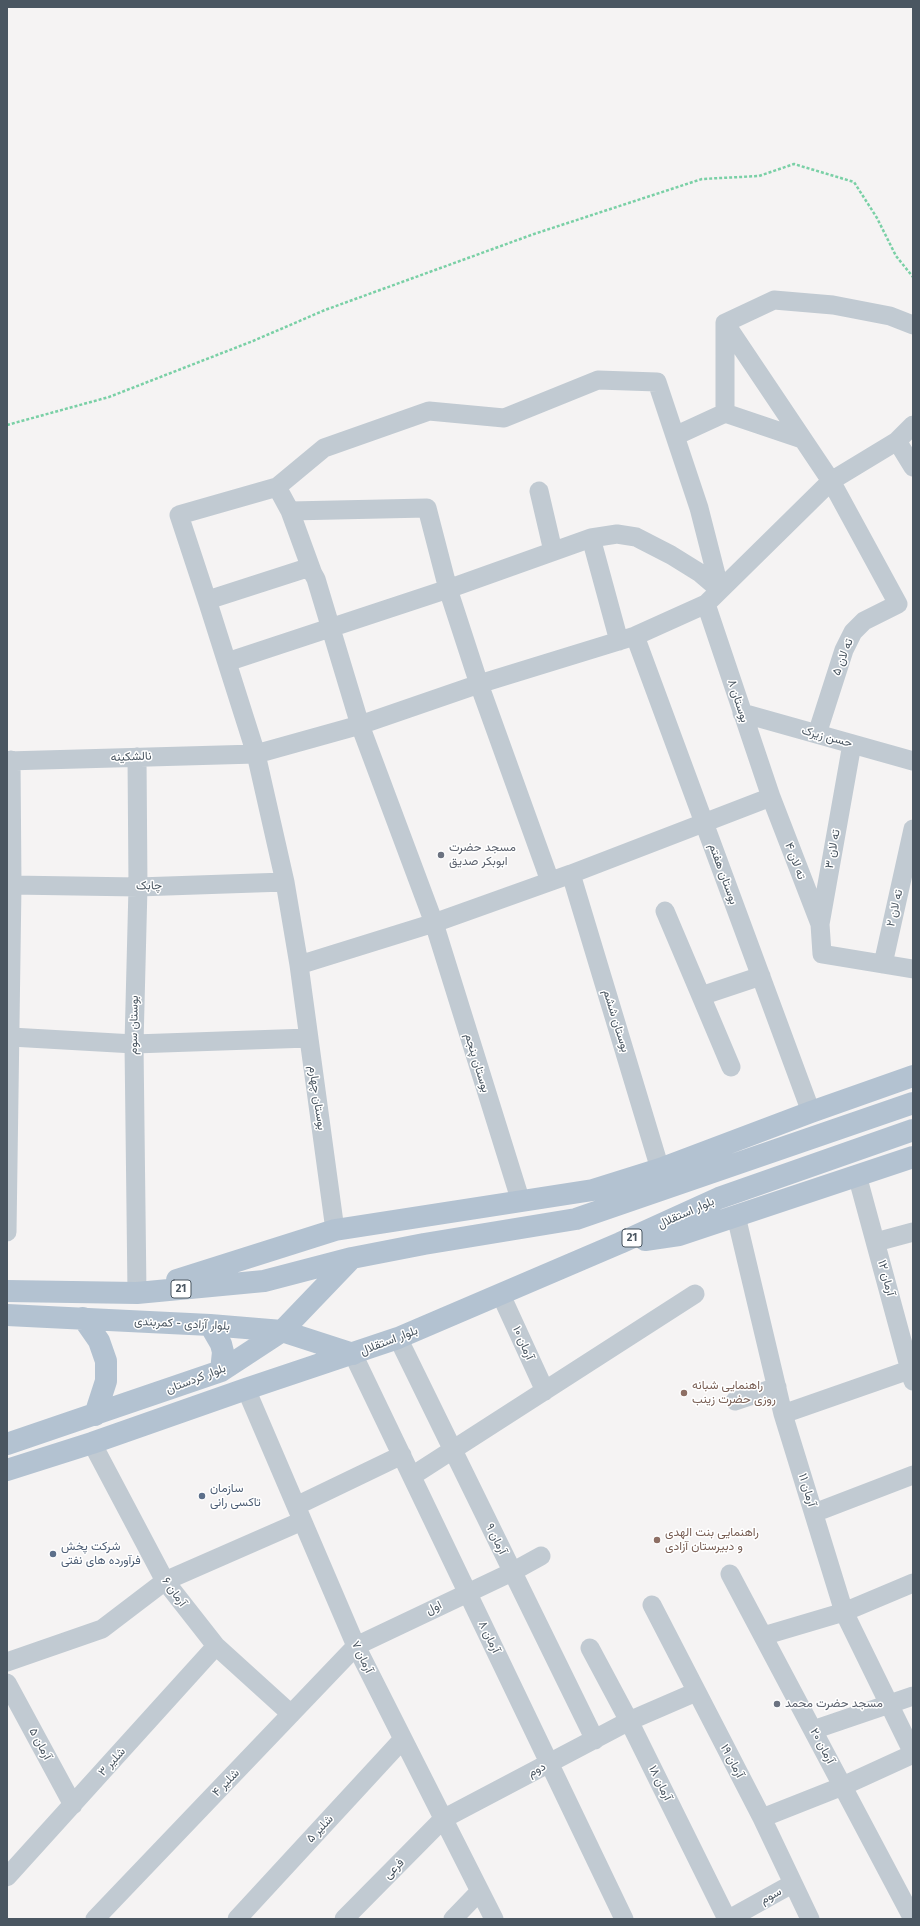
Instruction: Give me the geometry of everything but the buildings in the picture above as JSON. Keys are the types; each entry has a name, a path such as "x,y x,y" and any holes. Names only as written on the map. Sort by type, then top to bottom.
{"main road":[{"path":"137,1293 335,1230 593,1190 660,1169 811,1112 913,1076"},
{"name":"21","path":"7,1291 137,1293 264,1281 352,1258 424,1244 576,1219 913,1103"},
{"name":"بلوار استقلال","path":"354,1354 398,1338 501,1295 620,1244 719,1198 913,1130"},
{"path":"620,1244 679,1235 913,1157"},
{"name":"بلوار کردستان","path":"7,1444 221,1371 282,1331 352,1258"},
{"name":"بلوار آزادی - کمربندی","path":"7,1315 210,1325 282,1331 354,1354"},
{"path":"83,1318 99,1342 106,1361 106,1381 95,1415"},
{"path":"210,1325 221,1344 221,1371"},
{"name":"بلوار کردستان","path":"7,1470 92,1443 246,1389 354,1354"}],"street":[{"path":"725,323 774,300 833,305 890,316 913,325"},
{"path":"725,323 725,413"},
{"path":"725,323 831,481"},
{"path":"277,487 324,448 429,411 504,418 598,380 657,382 699,508 720,590"},
{"path":"675,436 725,413 802,439"},
{"path":"706,604 831,481 897,441 913,425"},
{"path":"897,441 913,467"},
{"name":"ته لان ۵","path":"817,734 844,650 853,632 864,621 898,604 831,481"},
{"name":"بوستان پنجم","path":"277,487 290,511 321,593 330,628 360,725 434,923 521,1202"},
{"name":"بوستان چهارم","path":"277,487 179,514 256,754 285,882 299,965 335,1230"},
{"path":"539,491 553,552"},
{"path":"290,511 427,508 448,589 479,684 550,881"},
{"path":"227,662 448,589 591,538 618,534 636,537 677,558 700,573 720,590"},
{"name":"بوستان هفتم","path":"591,538 627,638 704,823 811,1112"},
{"path":"209,606 211,599 304,569 311,570 314,574"},
{"name":"نالشکینه","path":"9,760 256,754 360,725 479,684 627,638 706,604"},
{"name":"بوستان ۸","path":"706,604 771,797"},
{"name":"حسن زیرک","path":"742,713 852,744 912,757"},
{"name":"ته لان ۳","path":"852,744 820,924 822,954 883,964"},
{"name":"بوستان سوم","path":"137,757 138,887 134,1044 137,1293"},
{"path":"7,1232 12,885 9,760"},
{"path":"299,965 434,923 571,874 771,797"},
{"name":"ته لان ۴","path":"771,797 820,924"},
{"name":"ته لان ۲","path":"883,964 913,829"},
{"name":"بوستان ششم","path":"571,874 660,1169"},
{"name":"چابک","path":"12,885 138,887 285,882"},
{"path":"665,912 731,1068"},
{"path":"883,964 913,969"},
{"path":"700,996 761,976"},
{"path":"11,1037 134,1044 309,1038"},
{"name":"آرمان ۱۲","path":"857,1175 911,1375"},
{"name":"آرمان ۱۱","path":"736,1216 783,1414 844,1612 913,1753"},
{"path":"876,1242 913,1232"},
{"path":"412,1476 695,1294"},
{"name":"آرمان ۱۰","path":"501,1295 544,1391"},
{"name":"آرمان ۹","path":"398,1338 594,1740"},
{"name":"آرمان ۸","path":"354,1354 624,1919"},
{"path":"783,1414 911,1375"},
{"path":"735,1401 777,1387"},
{"name":"آرمان ۷","path":"246,1389 356,1646 494,1919"},
{"name":"آرمان ۶","path":"92,1443 165,1581 216,1646 292,1714"},
{"path":"7,1662 102,1629 165,1581 299,1513 402,1455"},
{"path":"814,1513 913,1475"},
{"name":"اول","path":"356,1646 467,1592 512,1572 541,1556"},
{"name":"آرمان ۲۰","path":"730,1574 913,1918"},
{"path":"763,1636 844,1612 913,1583"},
{"name":"آرمان ۱۹","path":"652,1605 762,1818 792,1884 810,1919"},
{"name":"شلیر ۳","path":"7,1877 216,1646"},
{"name":"شلیر ۴","path":"95,1919 356,1646"},
{"name":"آرمان ۱۸","path":"590,1648 630,1721 728,1919"},
{"name":"آرمان ۵","path":"7,1683 73,1804"},
{"name":"دوم","path":"443,1819 630,1721 696,1692"},
{"path":"813,1730 913,1696"},
{"name":"شلیر ۵","path":"237,1919 403,1739"},
{"path":"762,1818 843,1786 913,1753"},
{"name":"فرعی","path":"344,1919 443,1819"},
{"name":"سوم","path":"728,1919 792,1884"},
{"path":"453,1919 480,1891"}],"path":[{"path":"7,425 109,397 254,341 332,307 534,234 702,179 758,176 794,164 854,182 877,218 896,256 913,277"}],"place":[{"name":"مسجد حضرت ابوبکر صدیق","path":"441,855"},
{"name":"راهنمایی شبانه روزی حضرت زینب","path":"684,1393"},
{"name":"سازمان تاکسی رانی","path":"202,1496"},
{"name":"راهنمایی بنت الهدی و دبیرستان آزادی","path":"657,1540"},
{"name":"شرکت پخش فرآورده های نفتی","path":"53,1554"},
{"name":"مسجد حضرت محمد","path":"777,1704"}]}
